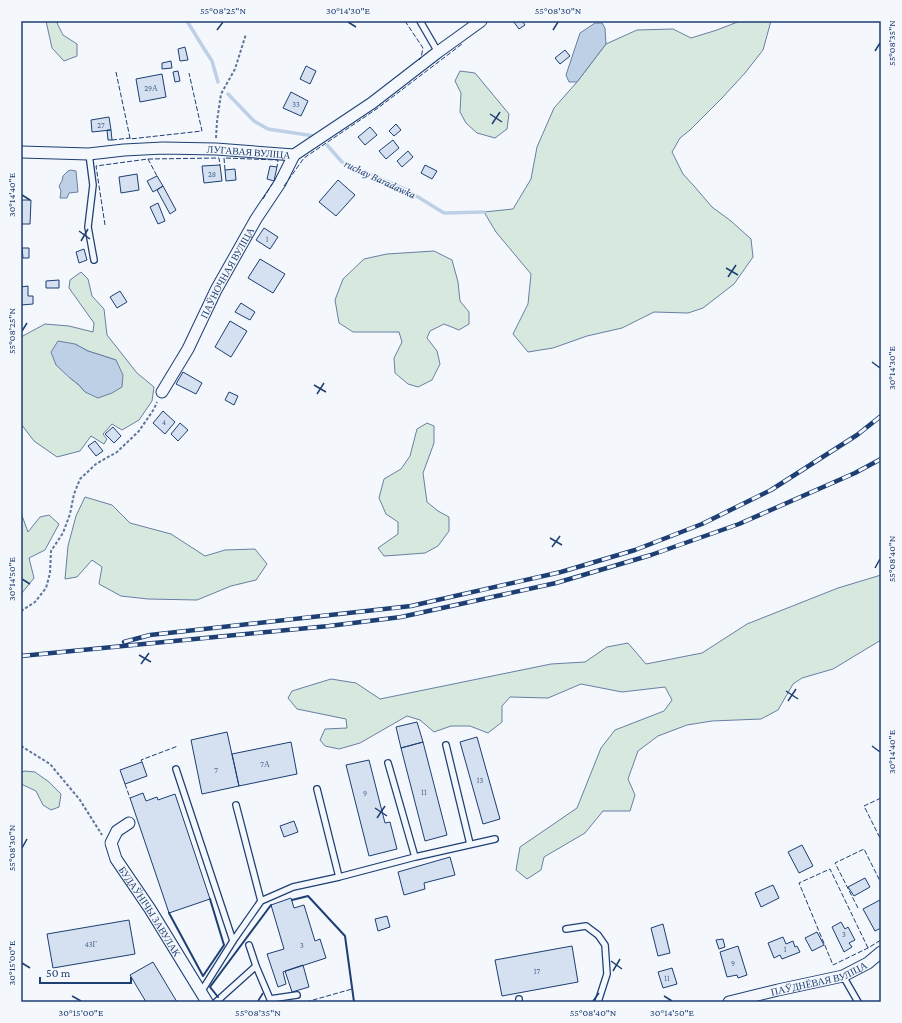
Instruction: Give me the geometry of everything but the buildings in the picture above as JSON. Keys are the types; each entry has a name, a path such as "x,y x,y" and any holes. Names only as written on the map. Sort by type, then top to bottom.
{"street":[{"name":"ЛУГАВАЯ ВУЛІЦА","path":"21,152 89,154 163,148 216,149 294,155 372,103 481,21"},
{"name":"ПАЎНОЧНАЯ ВУЛІЦА","path":"162,392 188,349 216,290 256,219 280,183 294,155"},
{"path":"111,843 117,831 129,823"},
{"name":"БУДАЎНІЧЫ ЗАВУЛАК","path":"111,843 116,859 150,909 204,997"},
{"name":"ПАЎДНЁВАЯ ВУЛІЦА","path":"729,1002 843,976 868,963 881,952"}],"lane":[{"path":"420,21 438,52"},
{"path":"89,154 93,184 88,227 94,260"},
{"path":"446,746 470,844"},
{"path":"388,762 415,856"},
{"path":"176,769 233,941"},
{"path":"317,789 339,877"},
{"path":"236,805 261,901"},
{"path":"204,997 233,941 261,901 293,887 339,877 415,856 495,839"},
{"path":"566,929 586,926 598,934 605,945 607,974 598,1002"},
{"path":"248,945 270,999 297,995"},
{"path":"216,1002 256,966"},
{"path":"843,976 858,1002"}],"path":[{"path":"216,149 220,94 235,69 246,34"},
{"path":"21,611 35,602 46,588 50,573 51,551 63,533 70,514 74,494 80,479 96,464 117,452 139,431 154,409 162,392"},
{"path":"21,746 50,764 80,800 103,836 111,843"}],"shaded area":[{"path":"46,21 59,21 57,23 63,35 77,44 77,56 64,61 52,48"},
{"path":"740,21 771,21 763,50 745,73 722,98 680,138 672,152 683,174 712,207 731,221 751,239 753,257 734,284 703,308 688,313 654,312 622,328 587,336 553,348 528,352 513,334 528,304 531,274 496,232 484,212 513,209 531,179 537,147 554,108 577,82 606,44 637,30 673,29 691,38"},
{"path":"460,71 475,73 509,114 507,129 495,138 477,133 466,123 460,112 461,93 455,81"},
{"path":"434,251 452,260 458,282 460,301 469,312 469,324 459,330 444,324 430,331 427,338 437,351 440,364 432,380 418,387 408,384 395,373 394,358 402,342 399,332 353,332 339,323 335,300 343,279 364,259 387,254"},
{"path":"81,272 88,279 92,296 104,309 107,335 137,373 154,387 152,401 139,420 122,430 112,424 103,434 107,439 104,444 91,436 80,451 57,457 34,441 21,424 21,337 45,324 69,326 93,332 94,323 69,288 70,280","holes":["75,344 88,351 116,360 85,392 70,378"]},
{"path":"427,423 434,426 434,443 423,473 427,502 438,511 449,517 449,531 438,546 425,553 384,556 378,548 398,534 398,522 386,514 379,498 384,479 401,469 410,456 417,429"},
{"path":"85,497 112,505 130,523 171,534 205,556 225,550 255,549 267,564 256,580 231,586 197,600 148,599 121,596 99,584 102,567 92,560 77,577 65,579 68,546 76,516"},
{"path":"21,513 28,532 40,517 49,515 59,524 45,550 29,558 34,578 21,594"},
{"path":"881,575 881,640 833,669 802,678 793,684 778,710 761,719 712,721 687,725 658,736 638,751 628,779 635,795 630,811 603,811 585,833 544,857 541,870 527,879 516,870 520,847 577,808 601,748 615,730 664,711 672,700 665,687 622,692 581,684 548,698 510,697 502,706 502,722 488,733 470,726 451,726 434,732 420,720 407,716 360,743 339,749 325,746 320,740 325,729 347,728 346,719 297,709 288,698 292,691 331,679 356,683 380,699 551,664 585,662 607,647 628,643 646,664 702,653 747,624 838,588"},
{"path":"24,771 35,772 49,782 61,794 59,807 51,810 43,805 36,791 21,784 21,774"}],"water":[{"path":"595,23 602,23 605,28 606,44 577,82 569,82 566,75 580,33"},
{"path":"71,170 76,171 78,192 69,193 67,198 60,198 61,191 59,186 63,176"},
{"path":"58,341 75,344 88,351 116,360 123,375 122,387 112,393 98,398 85,392 56,365 51,352"}],"waterway":[{"name":"ruchay Baradawka","path":"187,21 212,61 218,82"},
{"name":"ruchay Baradawka","path":"228,94 254,121 268,129 314,136"},
{"name":"ruchay Baradawka","path":"327,145 342,162 405,189 444,213 484,212"}],"railway":[{"path":"124,642 150,635 411,606 561,572 635,550 702,524 771,490 857,435 881,416"},
{"path":"21,656 329,626 401,617 556,583 651,555 739,524 855,473 881,459"}],"fence":[{"path":"405,21 423,48 421,58 419,60"},
{"path":"284,186 304,158 378,108 462,44"},
{"path":"116,72 130,138"},
{"path":"112,140 202,131 189,73"},
{"path":"148,159 219,158 220,165"},
{"path":"225,170 224,158 278,160 277,167"},
{"path":"105,225 96,166 148,159 157,176"},
{"path":"263,199 274,181"},
{"path":"142,762 141,760 178,746"},
{"path":"125,784 130,798"},
{"path":"881,798 864,806 881,840"},
{"path":"858,908 835,863 864,849 881,883"},
{"path":"868,948 830,869 799,883 833,965 868,948 881,940"},
{"path":"306,1002 352,989"}],"wall":[{"path":"292,900 308,896 345,936 354,1002"},
{"path":"169,913 203,976 224,945 210,899"},
{"path":"218,997 210,987 271,905"}]}
